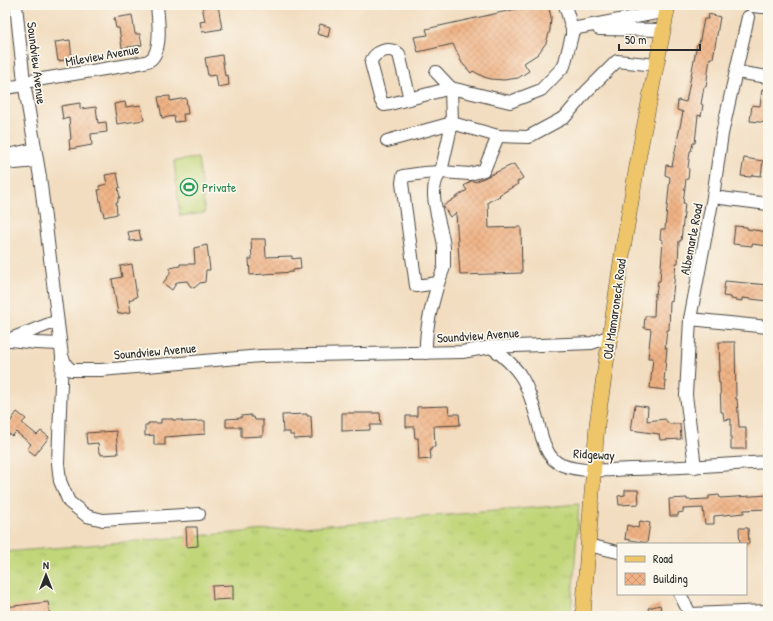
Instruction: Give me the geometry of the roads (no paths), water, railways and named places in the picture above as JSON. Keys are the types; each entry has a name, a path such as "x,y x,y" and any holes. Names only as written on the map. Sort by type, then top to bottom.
{"main road":[{"name":"Old Mamaroneck Road","path":"583,616 597,424 622,249 668,8"}],"street":[{"name":"Soundview Avenue","path":"16,5 24,84 37,161 61,350 66,365 71,370 101,370 261,356 462,352 491,347 592,343 610,336"},
{"name":"Mileview Avenue","path":"5,88 150,61 154,57 157,50 159,28 157,5"},
{"path":"410,99 399,54 396,51 390,50 376,54 372,58 371,63 381,101 384,105 410,99 451,88 510,102 541,90 564,66 572,36 572,29 565,5"},
{"path":"751,5 763,7 765,5"},
{"path":"572,29 668,8"},
{"name":"Albemarle Road","path":"695,467 686,395 690,319 713,197 722,134 748,17"},
{"path":"572,29 664,30"},
{"path":"387,141 452,123 498,136 528,137 564,117 586,92 617,61 656,65"},
{"path":"426,353 426,339 437,285 444,267 444,246 435,204 434,192 438,176 441,172 452,123 451,88 436,72"},
{"path":"736,72 768,77"},
{"path":"437,285 416,286 402,183 403,176 441,172 470,174 484,170 498,136"},
{"path":"5,158 8,155 35,149"},
{"path":"5,162 15,163 37,161"},
{"path":"713,197 768,204"},
{"path":"690,319 768,327"},
{"path":"7,341 58,321"},
{"path":"7,341 36,343 61,350 58,463 60,481 69,502 86,516 103,520 199,514"},
{"name":"Ridgeway","path":"491,347 509,361 524,380 530,394 545,447 553,460 560,465 572,468 594,470 695,467 768,462"},
{"path":"588,545 617,552"},
{"path":"680,595 690,615 768,611"}],"place":[{"name":"Private","path":"189,187"}]}
